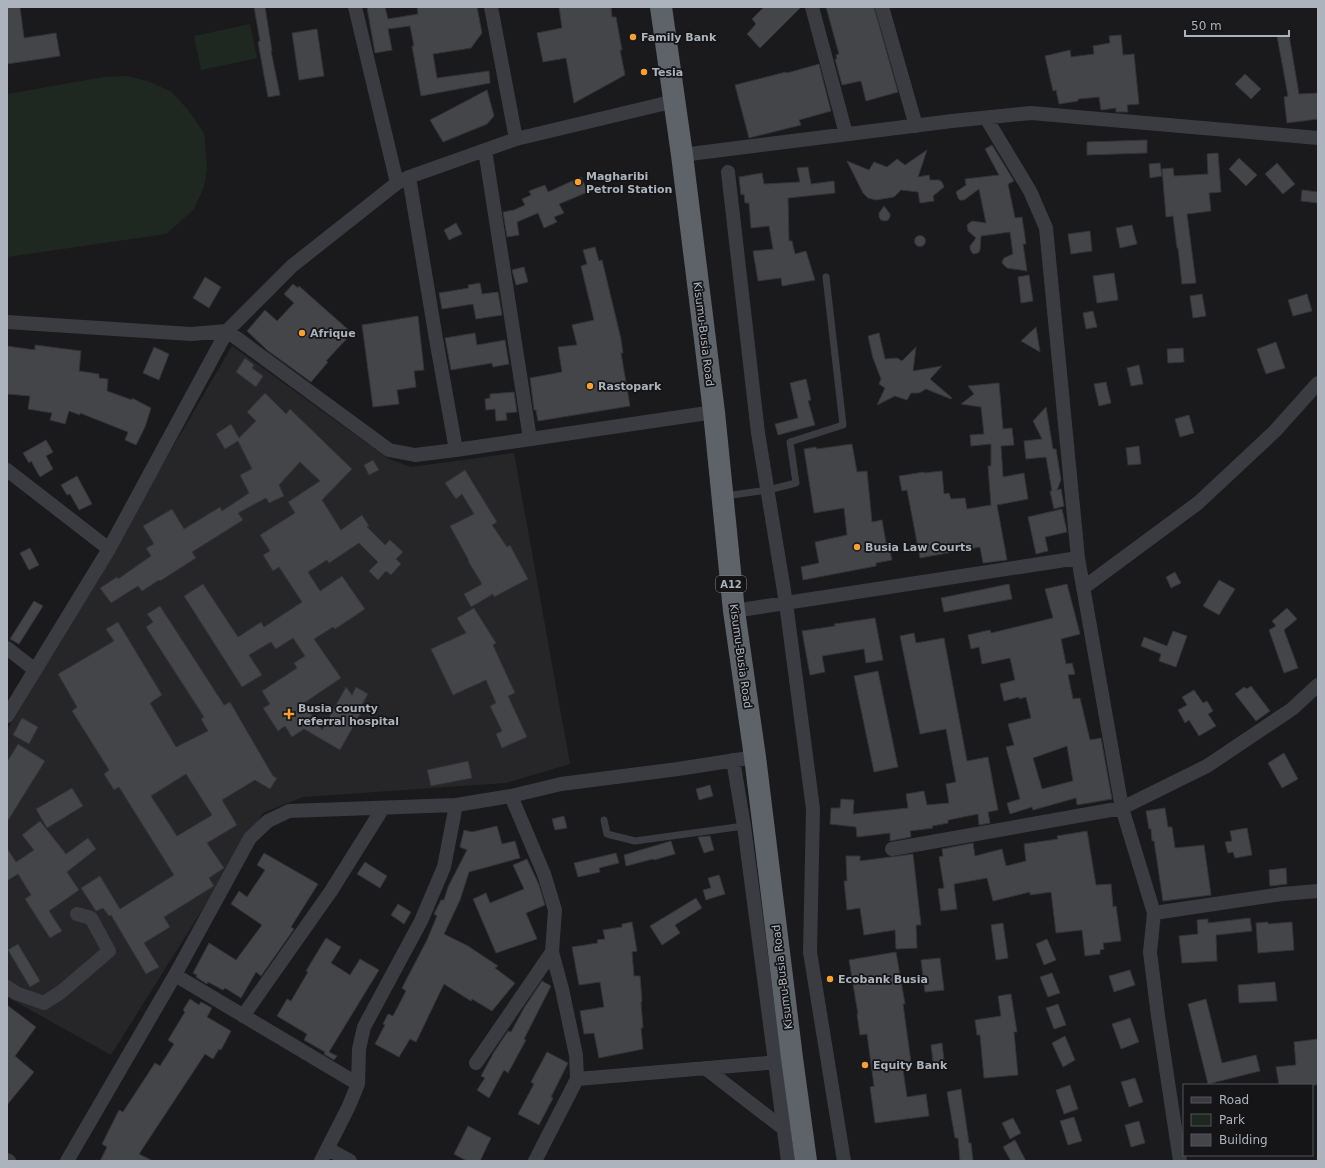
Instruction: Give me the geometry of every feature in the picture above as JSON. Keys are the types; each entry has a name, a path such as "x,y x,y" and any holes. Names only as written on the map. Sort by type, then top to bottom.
{"highway":[{"name":"Kisumu-Busia Road","path":"661,7 682,155 714,412 734,611 755,757 783,1060 806,1161"}],"street":[{"path":"355,7 403,180 436,339 456,450"},
{"path":"491,7 516,139"},
{"path":"812,7 846,134"},
{"path":"882,7 916,126"},
{"path":"7,716 109,549 227,331 292,266 403,180 516,139 675,102"},
{"path":"682,155 846,134 1031,113 1318,138"},
{"path":"986,118 1030,191 1046,228 1078,558 1122,808 1154,913 1150,952 1180,1161"},
{"path":"485,150 530,439"},
{"path":"728,172 758,433 786,603 813,809 810,952 844,1161"},
{"path":"7,322 191,334 227,331 389,450 415,455 714,412"},
{"path":"1083,588 1198,503 1276,431 1318,383"},
{"path":"7,470 109,549"},
{"path":"734,611 1078,558"},
{"path":"7,648 35,670"},
{"path":"892,849 1122,808 1207,766 1292,709 1318,685"},
{"path":"68,1161 175,975 250,838 268,821 289,811 456,805 511,796 561,784 678,769 755,757"},
{"path":"733,760 783,1060 784,1129 788,1161"},
{"path":"511,796 544,874 555,910 552,952 576,1055 577,1079 534,1161"},
{"path":"321,1161 358,1084 359,1049 364,1027 421,921 444,867 456,805"},
{"path":"243,1016 331,891 383,808"},
{"path":"1154,913 1282,894 1318,891"},
{"path":"7,987 44,1003 61,992 109,951 91,918 77,914"},
{"path":"476,1063 552,952"},
{"path":"175,975 358,1084"},
{"path":"577,1079 783,1060"},
{"path":"705,1068 784,1129"},
{"path":"328,1149 350,1161"}],"lane":[{"path":"723,496 768,490 796,483 790,442 843,425 826,277"},
{"path":"604,820 607,834 635,841 744,826"}],"shaded area":[{"name":"Busia county referral hospital","path":"232,346 389,459 411,467 514,453 570,764 506,783 303,797 263,813 111,1055 7,997 7,730"}],"green space":[{"path":"250,24 257,58 201,70 194,36"},
{"path":"128,76 150,82 172,92 189,111 204,133 207,168 204,187 194,209 166,234 7,257 7,94 104,77"}],"building":[{"path":"7,7 20,7 24,38 56,33 60,56 7,64"},
{"path":"254,7 265,7 271,51 280,95 268,97 258,42 260,41"},
{"path":"367,7 385,7 388,19 418,14 417,7 477,7 482,33 471,48 433,54 437,78 489,71 490,83 421,96 410,26 388,29 392,50 375,53"},
{"path":"559,7 611,7 612,17 616,17 622,50 620,50 625,75 574,103 566,58 543,62 537,33 562,28"},
{"path":"764,7 801,7 760,48 747,34 756,24 752,19"},
{"path":"826,7 874,7 898,92 866,101 861,81 842,85 835,59 837,59 836,55 839,54"},
{"path":"317,29 324,76 299,80 292,33"},
{"path":"1121,35 1123,55 1134,54 1139,104 1127,105 1128,112 1116,112 1116,108 1101,110 1099,97 1078,99 1078,101 1059,104 1056,90 1053,91 1045,56 1070,50 1071,57 1094,54 1093,46 1110,43 1109,36"},
{"path":"1289,35 1299,94 1318,93 1318,119 1287,123 1284,97 1288,96 1277,36"},
{"path":"819,64 831,111 799,120 801,125 749,138 735,85"},
{"path":"1245,74 1261,89 1251,99 1235,84"},
{"path":"487,90 494,116 487,124 443,142 430,120"},
{"path":"1147,140 1147,153 1087,155 1087,142"},
{"path":"992,145 1014,181 1008,184 1015,218 1022,217 1026,244 1023,244 1027,271 1007,268 1002,262 1004,258 1013,254 1010,232 981,236 980,250 978,253 973,254 970,249 970,246 976,238 968,231 967,225 972,221 986,223 979,189 964,200 960,200 958,198 956,192 966,185 965,179 999,175 985,149"},
{"path":"927,150 918,177 929,175 930,180 939,180 942,182 944,187 933,196 934,201 920,203 918,192 901,190 894,197 876,200 868,198 863,193 847,161 869,170 874,162 887,167 897,159 905,165"},
{"path":"1218,153 1221,192 1209,193 1211,211 1187,214 1196,283 1182,284 1173,216 1166,217 1162,169 1173,168 1174,176 1208,174 1207,154"},
{"path":"1239,158 1257,175 1246,186 1229,169"},
{"path":"1160,163 1162,176 1150,178 1149,164"},
{"path":"1277,163 1295,184 1283,194 1265,174"},
{"path":"808,167 811,184 834,181 835,193 788,198 789,241 792,241 795,254 806,251 815,280 782,286 781,278 758,281 753,251 773,249 769,226 751,228 749,203 745,203 744,194 741,195 739,177 762,173 764,184 800,182 797,168"},
{"path":"581,177 588,192 559,204 564,213 554,217 557,222 544,228 538,213 517,222 519,235 507,237 503,212 514,210 525,205 522,199 531,195 529,191 545,185 548,192"},
{"path":"1302,190 1318,192 1318,203 1301,201"},
{"path":"884,206 890,214 888,220 885,221 881,220 879,217 879,213"},
{"path":"456,223 462,234 449,240 444,230"},
{"path":"1132,225 1137,244 1120,248 1116,228"},
{"path":"1090,231 1092,251 1071,254 1068,234"},
{"path":"920,235 924,237 926,241 924,245 920,247 916,245 914,241 916,237"},
{"path":"595,247 599,261 602,260 621,339 623,353 621,353 630,406 538,421 536,410 534,410 530,378 562,372 558,347 577,345 572,325 594,320 581,266 587,264 583,250"},
{"path":"524,267 528,282 516,285 512,270"},
{"path":"1114,273 1118,300 1097,303 1093,276"},
{"path":"1029,275 1033,301 1021,303 1018,277"},
{"path":"205,277 221,287 209,308 193,298"},
{"path":"480,283 482,294 498,292 502,315 476,319 473,304 442,309 439,293 469,288 468,285"},
{"path":"293,284 298,288 299,286 352,333 326,361 328,362 311,382 267,350 247,331 265,310 277,321 294,303 284,294"},
{"path":"1202,294 1206,316 1193,318 1190,296"},
{"path":"1307,294 1312,311 1293,316 1288,300"},
{"path":"1093,311 1097,327 1086,329 1083,313"},
{"path":"418,316 424,370 414,371 416,387 397,390 399,404 373,407 362,325"},
{"path":"1036,327 1040,352 1021,341"},
{"path":"475,333 477,345 505,340 509,364 493,367 492,363 451,370 445,338"},
{"path":"879,333 885,359 897,358 902,361 916,347 913,371 942,366 930,379 952,398 951,399 926,389 919,393 911,393 907,400 895,396 877,405 885,388 879,384 881,379 873,358 868,336"},
{"path":"1276,342 1285,368 1266,374 1257,349"},
{"path":"35,345 81,351 79,371 99,374 99,378 108,379 107,391 132,400 132,398 151,408 145,427 136,445 125,440 128,432 80,413 80,415 69,411 65,424 50,420 52,413 28,409 30,396 7,394 7,346 35,350"},
{"path":"154,347 169,354 159,380 143,373"},
{"path":"1183,348 1184,362 1168,363 1167,349"},
{"path":"245,358 254,365 252,368 263,376 256,387 236,372"},
{"path":"1139,365 1143,384 1131,386 1127,368"},
{"path":"806,379 811,400 808,401 815,425 778,435 775,424 798,418 790,383"},
{"path":"1106,382 1111,403 1099,406 1094,384"},
{"path":"999,383 1003,429 1012,428 1014,445 1001,446 1003,477 1024,473 1028,499 997,505 1007,560 983,563 980,547 920,558 907,490 902,491 899,476 942,471 944,494 949,493 951,499 965,498 967,509 991,505 988,466 991,466 991,444 971,446 970,435 984,434 981,407 961,404 974,394 968,386"},
{"path":"514,392 517,412 506,413 507,420 496,421 495,409 486,410 485,399 490,398 490,394"},
{"path":"265,393 286,414 290,409 352,469 322,500 341,530 362,515 369,526 367,527 385,545 390,540 403,552 396,559 401,564 391,575 386,571 378,580 369,571 378,562 359,543 329,563 327,560 308,572 320,591 342,576 365,609 335,629 333,627 314,639 341,678 304,703 322,730 346,687 352,695 356,687 368,694 360,708 363,709 340,750 304,729 292,737 285,726 278,731 263,708 270,704 262,691 297,668 294,663 305,656 293,638 276,649 271,642 249,655 262,675 242,687 184,596 203,584 238,637 261,622 264,627 302,602 279,567 273,571 263,555 270,551 260,535 295,513 288,502 320,481 300,462 279,485 284,496 269,503 266,498 238,513 243,520 192,552 196,558 160,581 159,580 142,591 138,586 111,603 100,588 117,577 118,579 151,556 146,548 154,544 143,526 172,509 184,529 220,507 222,511 249,493 240,475 252,469 238,441 225,449 216,434 231,424 239,438 256,421 247,412"},
{"path":"1046,407 1053,449 1056,449 1061,480 1057,490 1061,489 1064,506 1054,509 1050,491 1052,491 1046,457 1026,459 1024,441 1042,439 1033,421"},
{"path":"1189,415 1194,433 1180,437 1175,419"},
{"path":"46,440 53,452 46,456 53,469 40,477 31,461 29,463 23,453"},
{"path":"852,444 857,472 867,471 872,522 882,520 886,543 888,543 892,560 876,563 876,566 803,580 801,567 819,563 815,542 847,535 844,508 814,513 804,449 816,447 817,449"},
{"path":"1139,446 1141,464 1128,465 1126,448"},
{"path":"373,460 379,470 369,475 364,465"},
{"path":"465,470 497,522 492,525 507,547 510,545 528,579 494,597 493,594 471,607 464,594 482,584 450,526 474,514 462,494 456,499 445,483"},
{"path":"77,476 92,504 79,510 70,494 67,495 61,485"},
{"path":"1062,509 1067,532 1045,537 1048,551 1036,554 1028,517"},
{"path":"30,548 39,565 29,570 20,553"},
{"path":"1175,572 1181,583 1171,588 1166,577"},
{"path":"1219,580 1235,589 1219,615 1203,606"},
{"path":"1009,584 1012,599 944,612 941,598"},
{"path":"1067,584 1080,634 1061,639 1066,664 1072,663 1075,674 1068,675 1073,699 1080,698 1090,740 1101,738 1112,799 1077,805 1076,798 1033,810 1032,807 1010,814 1007,803 1020,799 1006,747 1014,745 1008,724 1031,718 1026,697 1019,699 1019,697 1004,701 1000,684 1015,680 1010,658 982,664 979,647 971,649 968,635 990,630 991,633 1053,618 1045,589","holes":["1067,746 1073,781 1042,789 1033,758"]},
{"path":"34,601 43,606 19,644 10,639"},
{"path":"160,606 224,705 230,702 273,776 277,778 270,789 255,780 222,800 237,825 207,843 224,868 209,878 214,886 164,917 170,927 144,943 159,967 146,974 111,915 109,916 103,908 96,911 81,888 100,876 120,909 174,875 119,787 114,790 104,774 109,770 72,711 77,707 58,674 114,641 106,629 118,622 162,695 150,703 176,747 208,731 201,719 204,717 146,627 153,622 147,614","holes":["186,774 212,815 177,836 151,796"]},
{"path":"474,608 496,643 493,645 515,693 508,696 527,737 502,748 496,734 502,731 490,706 496,703 486,680 453,695 431,649 466,633 457,618"},
{"path":"1287,608 1297,619 1284,630 1298,668 1284,673 1269,630 1276,626 1272,621"},
{"path":"875,618 883,660 866,663 864,649 822,656 825,672 810,675 802,631 835,626 834,624"},
{"path":"1173,631 1187,636 1176,667 1159,661 1161,654 1141,646 1144,637 1167,646"},
{"path":"914,633 916,643 944,638 967,761 988,757 998,810 988,812 990,823 979,825 978,814 948,820 948,823 932,826 933,828 910,831 911,837 890,841 890,833 857,837 856,827 830,824 831,808 840,808 841,799 854,800 853,814 908,808 906,794 924,791 927,805 949,803 946,784 956,782 946,729 920,734 900,636"},
{"path":"878,671 898,767 874,772 854,676"},
{"path":"1251,686 1270,711 1256,721 1235,694 1244,687 1247,689"},
{"path":"1194,690 1203,703 1207,701 1213,711 1208,714 1216,726 1199,736 1189,720 1185,723 1178,710 1187,705 1182,697"},
{"path":"22,718 38,727 29,744 13,735"},
{"path":"18,744 45,761 7,822 7,762"},
{"path":"1284,753 1298,779 1282,788 1268,763"},
{"path":"468,761 472,778 431,786 427,770"},
{"path":"710,785 713,796 699,800 696,789"},
{"path":"72,788 83,806 47,828 36,809"},
{"path":"1165,808 1168,827 1172,827 1175,848 1204,845 1211,895 1163,901 1154,841 1152,841 1151,829 1149,829 1146,811"},
{"path":"564,816 567,828 555,830 552,819"},
{"path":"40,821 66,854 88,838 96,849 67,872 79,890 49,911 62,931 50,938 25,899 31,895 18,874 7,881 7,848 16,862 34,850 22,835"},
{"path":"497,826 502,844 515,841 520,858 469,872 460,900 444,934 468,946 498,966 495,968 515,983 492,1011 472,999 471,1001 444,984 416,1042 410,1039 399,1057 375,1044 385,1025 383,1024 388,1014 393,1016 406,991 402,988 427,940 437,916 434,914 441,900 444,900 448,887 467,850 460,847 464,830 472,832"},
{"path":"1247,828 1252,855 1235,858 1233,852 1228,853 1225,842 1232,841 1230,831"},
{"path":"1087,831 1096,885 1111,884 1113,907 1116,906 1121,941 1103,943 1104,949 1100,950 1100,954 1085,956 1082,930 1056,933 1051,892 1030,895 1030,892 993,901 987,878 954,884 957,909 941,911 938,889 944,888 939,857 943,856 942,849 973,843 975,856 1002,849 1006,866 1026,861 1024,844 1058,839 1057,836"},
{"path":"710,836 714,850 704,853 698,837"},
{"path":"671,841 675,854 626,866 624,855"},
{"path":"264,853 318,884 291,927 294,929 261,976 256,972 241,998 225,988 223,990 208,982 207,984 196,977 197,975 193,973 209,943 236,960 262,925 231,904 239,891 247,897 265,870 257,865"},
{"path":"616,853 619,863 599,868 600,872 578,877 574,863"},
{"path":"913,854 921,925 916,925 917,948 896,949 895,930 864,935 860,908 847,910 844,881 847,881 846,856 860,856 860,861"},
{"path":"527,859 539,885 545,905 526,913 537,939 496,953 473,899 486,893 490,903 524,889 513,865"},
{"path":"365,862 387,876 380,888 357,874"},
{"path":"1286,868 1287,884 1270,886 1269,870"},
{"path":"719,875 725,894 706,900 703,890 711,888 708,878"},
{"path":"696,898 702,908 675,925 680,933 662,945 650,926"},
{"path":"398,904 411,912 404,924 391,915"},
{"path":"1250,918 1252,931 1216,935 1217,961 1182,963 1179,936 1198,934 1197,920 1208,919 1208,923"},
{"path":"632,922 637,951 632,952 634,976 640,976 643,1049 599,1058 594,1033 584,1034 580,1011 604,1007 600,982 579,985 572,947 598,943 597,940 605,939 603,930 622,927 622,924"},
{"path":"1268,922 1268,924 1292,922 1294,950 1258,953 1256,923"},
{"path":"1003,923 1008,958 996,960 991,925"},
{"path":"326,938 341,947 331,963 350,975 360,959 379,970 329,1052 337,1056 334,1060 324,1054 325,1052 304,1040 307,1034 277,1016 287,999 291,1001 308,972 306,971"},
{"path":"1047,939 1056,960 1044,965 1036,944"},
{"path":"18,944 40,981 30,987 8,950"},
{"path":"896,952 905,1004 903,1004 911,1062 902,1063 907,1097 926,1094 929,1116 875,1123 870,1087 874,1086 867,1034 860,1035 849,960"},
{"path":"940,958 944,990 925,992 921,960"},
{"path":"1130,970 1135,985 1114,992 1109,976"},
{"path":"1052,973 1060,993 1048,997 1040,977"},
{"path":"542,981 551,986 524,1039 526,1040 508,1073 504,1070 489,1098 477,1090 485,1078 481,1076 494,1052 508,1031 511,1032 524,1008"},
{"path":"1275,982 1277,1001 1239,1003 1238,985"},
{"path":"1011,994 1017,1032 1014,1032 1018,1075 984,1078 980,1035 977,1035 975,1020 1001,1016 998,996"},
{"path":"190,999 199,1005 201,1002 212,1008 207,1017 231,1031 221,1050 219,1049 213,1059 205,1054 139,1154 153,1161 100,1161 107,1147 102,1144 119,1110 123,1112 155,1063 160,1066 174,1044 168,1040 185,1012 183,1010"},
{"path":"1206,999 1222,1063 1256,1055 1260,1071 1208,1084 1188,1004"},
{"path":"1058,1004 1066,1025 1054,1029 1046,1008"},
{"path":"7,1005 36,1027 15,1056 34,1072 7,1105"},
{"path":"1130,1018 1139,1042 1121,1049 1112,1024"},
{"path":"1065,1036 1075,1060 1063,1067 1052,1043"},
{"path":"1318,1039 1318,1085 1279,1084 1276,1067 1296,1065 1294,1042"},
{"path":"942,1043 945,1069 934,1070 931,1045"},
{"path":"547,1052 568,1063 551,1097 553,1098 539,1125 518,1114 534,1084 531,1082"},
{"path":"1135,1078 1143,1102 1129,1107 1121,1082"},
{"path":"1070,1085 1078,1109 1064,1114 1056,1090"},
{"path":"961,1089 973,1161 960,1161 958,1138 955,1138 947,1092"},
{"path":"1074,1117 1082,1141 1068,1145 1060,1121"},
{"path":"1013,1118 1021,1133 1010,1139 1002,1123"},
{"path":"1139,1121 1145,1143 1131,1147 1125,1125"},
{"path":"468,1126 491,1138 480,1161 467,1161 454,1154"},
{"path":"1015,1140 1026,1161 1011,1161 1003,1147"}],"place":[{"name":"Family Bank","path":"633,37"},
{"name":"Tesia","path":"644,72"},
{"name":"Magharibi Petrol Station","path":"578,182"},
{"name":"Afrique","path":"302,333"},
{"name":"Rastopark","path":"590,386"},
{"name":"Busia Law Courts","path":"857,547"},
{"name":"Busia county referral hospital","path":"289,714"},
{"name":"Ecobank Busia","path":"830,979"},
{"name":"Equity Bank","path":"865,1065"}]}
